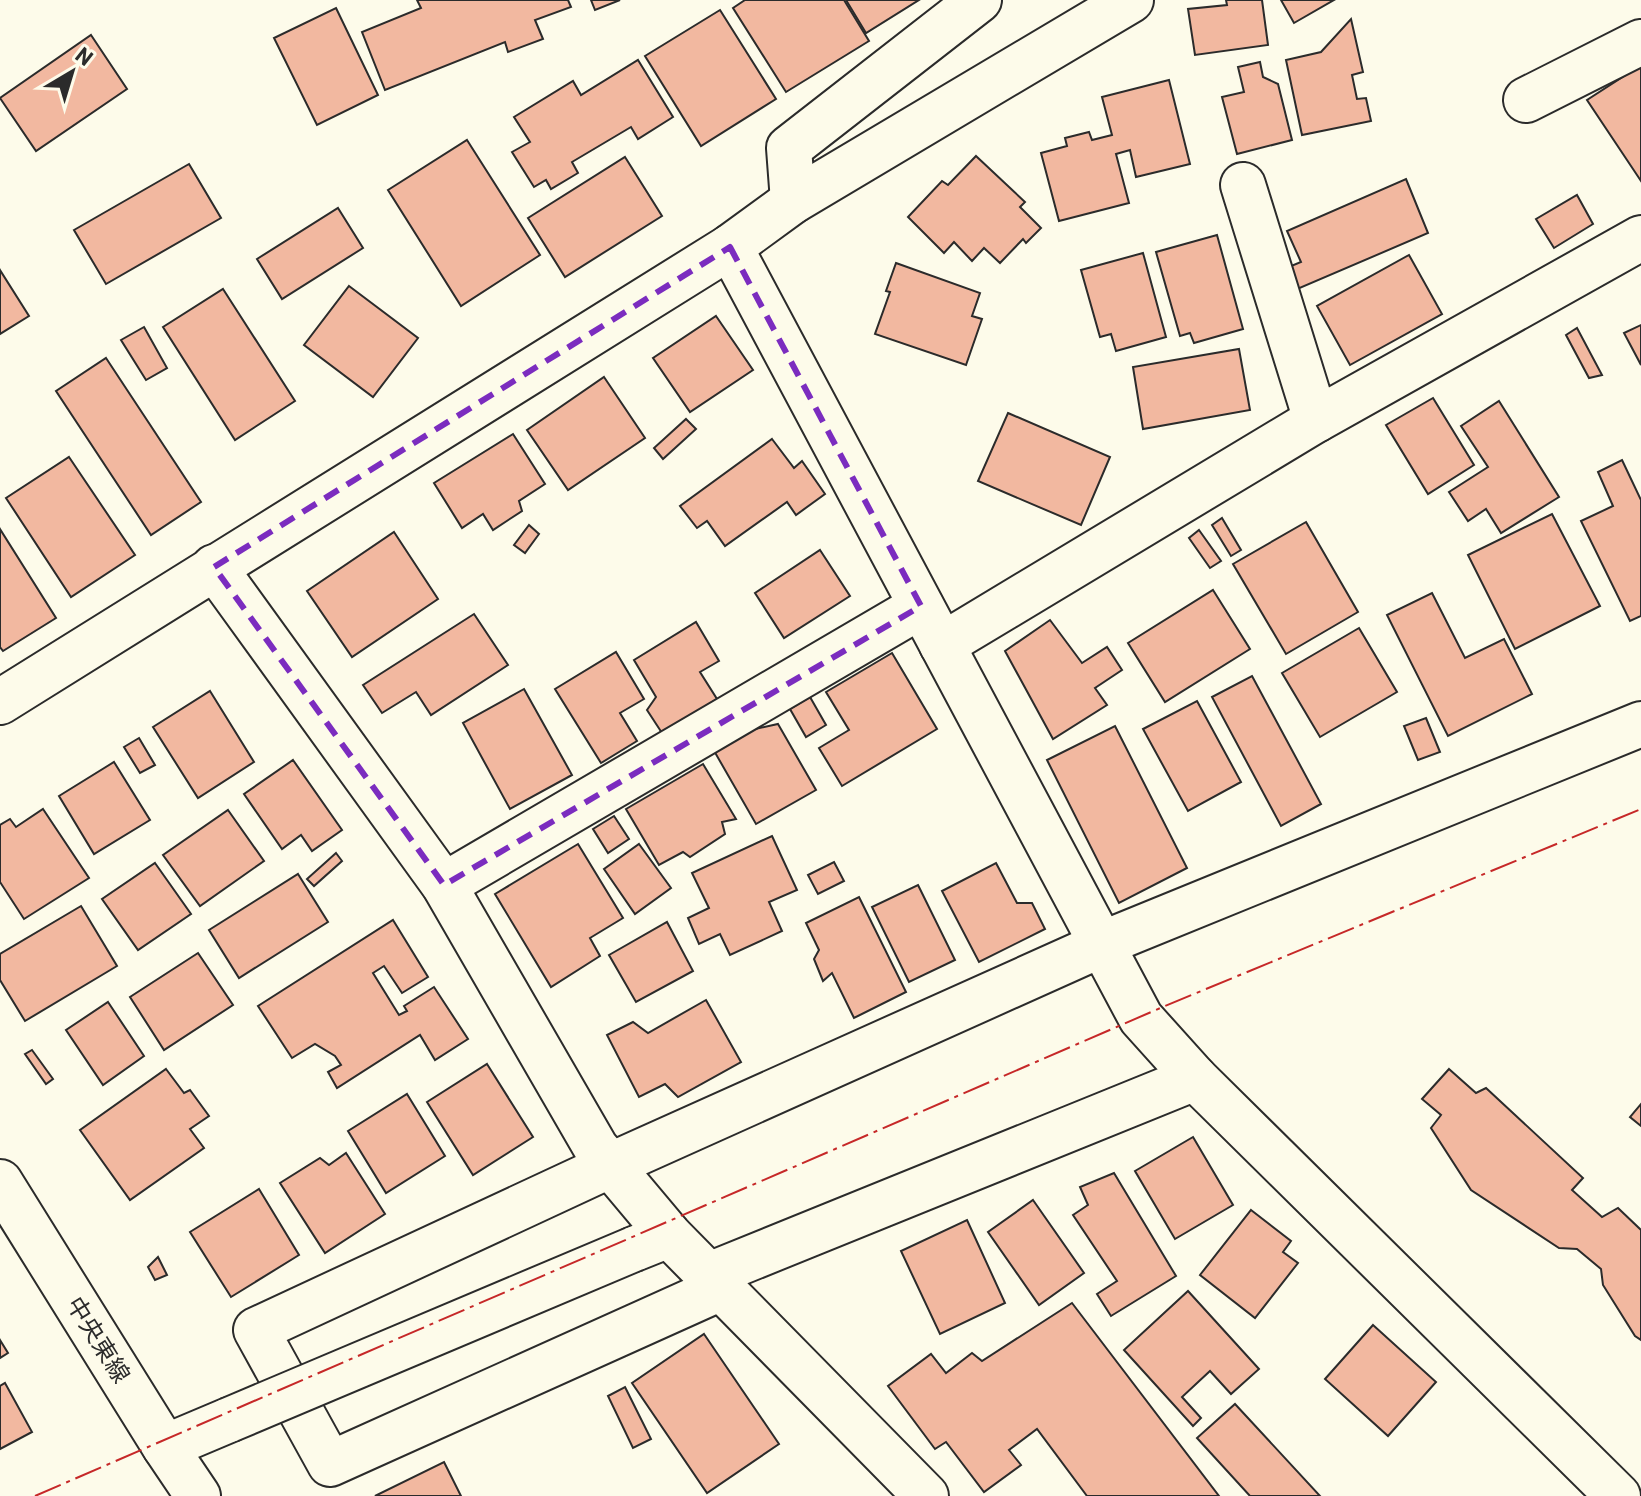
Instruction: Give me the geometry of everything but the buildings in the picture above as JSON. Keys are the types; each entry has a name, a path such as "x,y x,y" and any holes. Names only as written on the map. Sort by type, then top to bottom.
{"street":[{"path":"793,201 789,148 979,0"},
{"path":"0,702 730,247 793,201 1131,0"},
{"path":"1526,100 1641,42"},
{"path":"1243,185 1316,420"},
{"path":"942,645 1316,420 1641,238"},
{"path":"730,247 1141,1018 1195,1078 1618,1496"},
{"path":"214,567 444,885 596,1148 611,1165 651,1242 715,1281 926,1496"},
{"path":"444,885 921,606"},
{"path":"1195,1078 715,1281 330,1464 256,1330 611,1165 1101,945 1641,724"},
{"name":"中央東線","path":"0,1182 198,1496"},
{"path":"165,1447 651,1242"}],"highlighted area":[{"path":"730,247 921,606 444,885 214,567"}],"power":[{"path":"35,1496 1165,1006 1641,809"}]}
